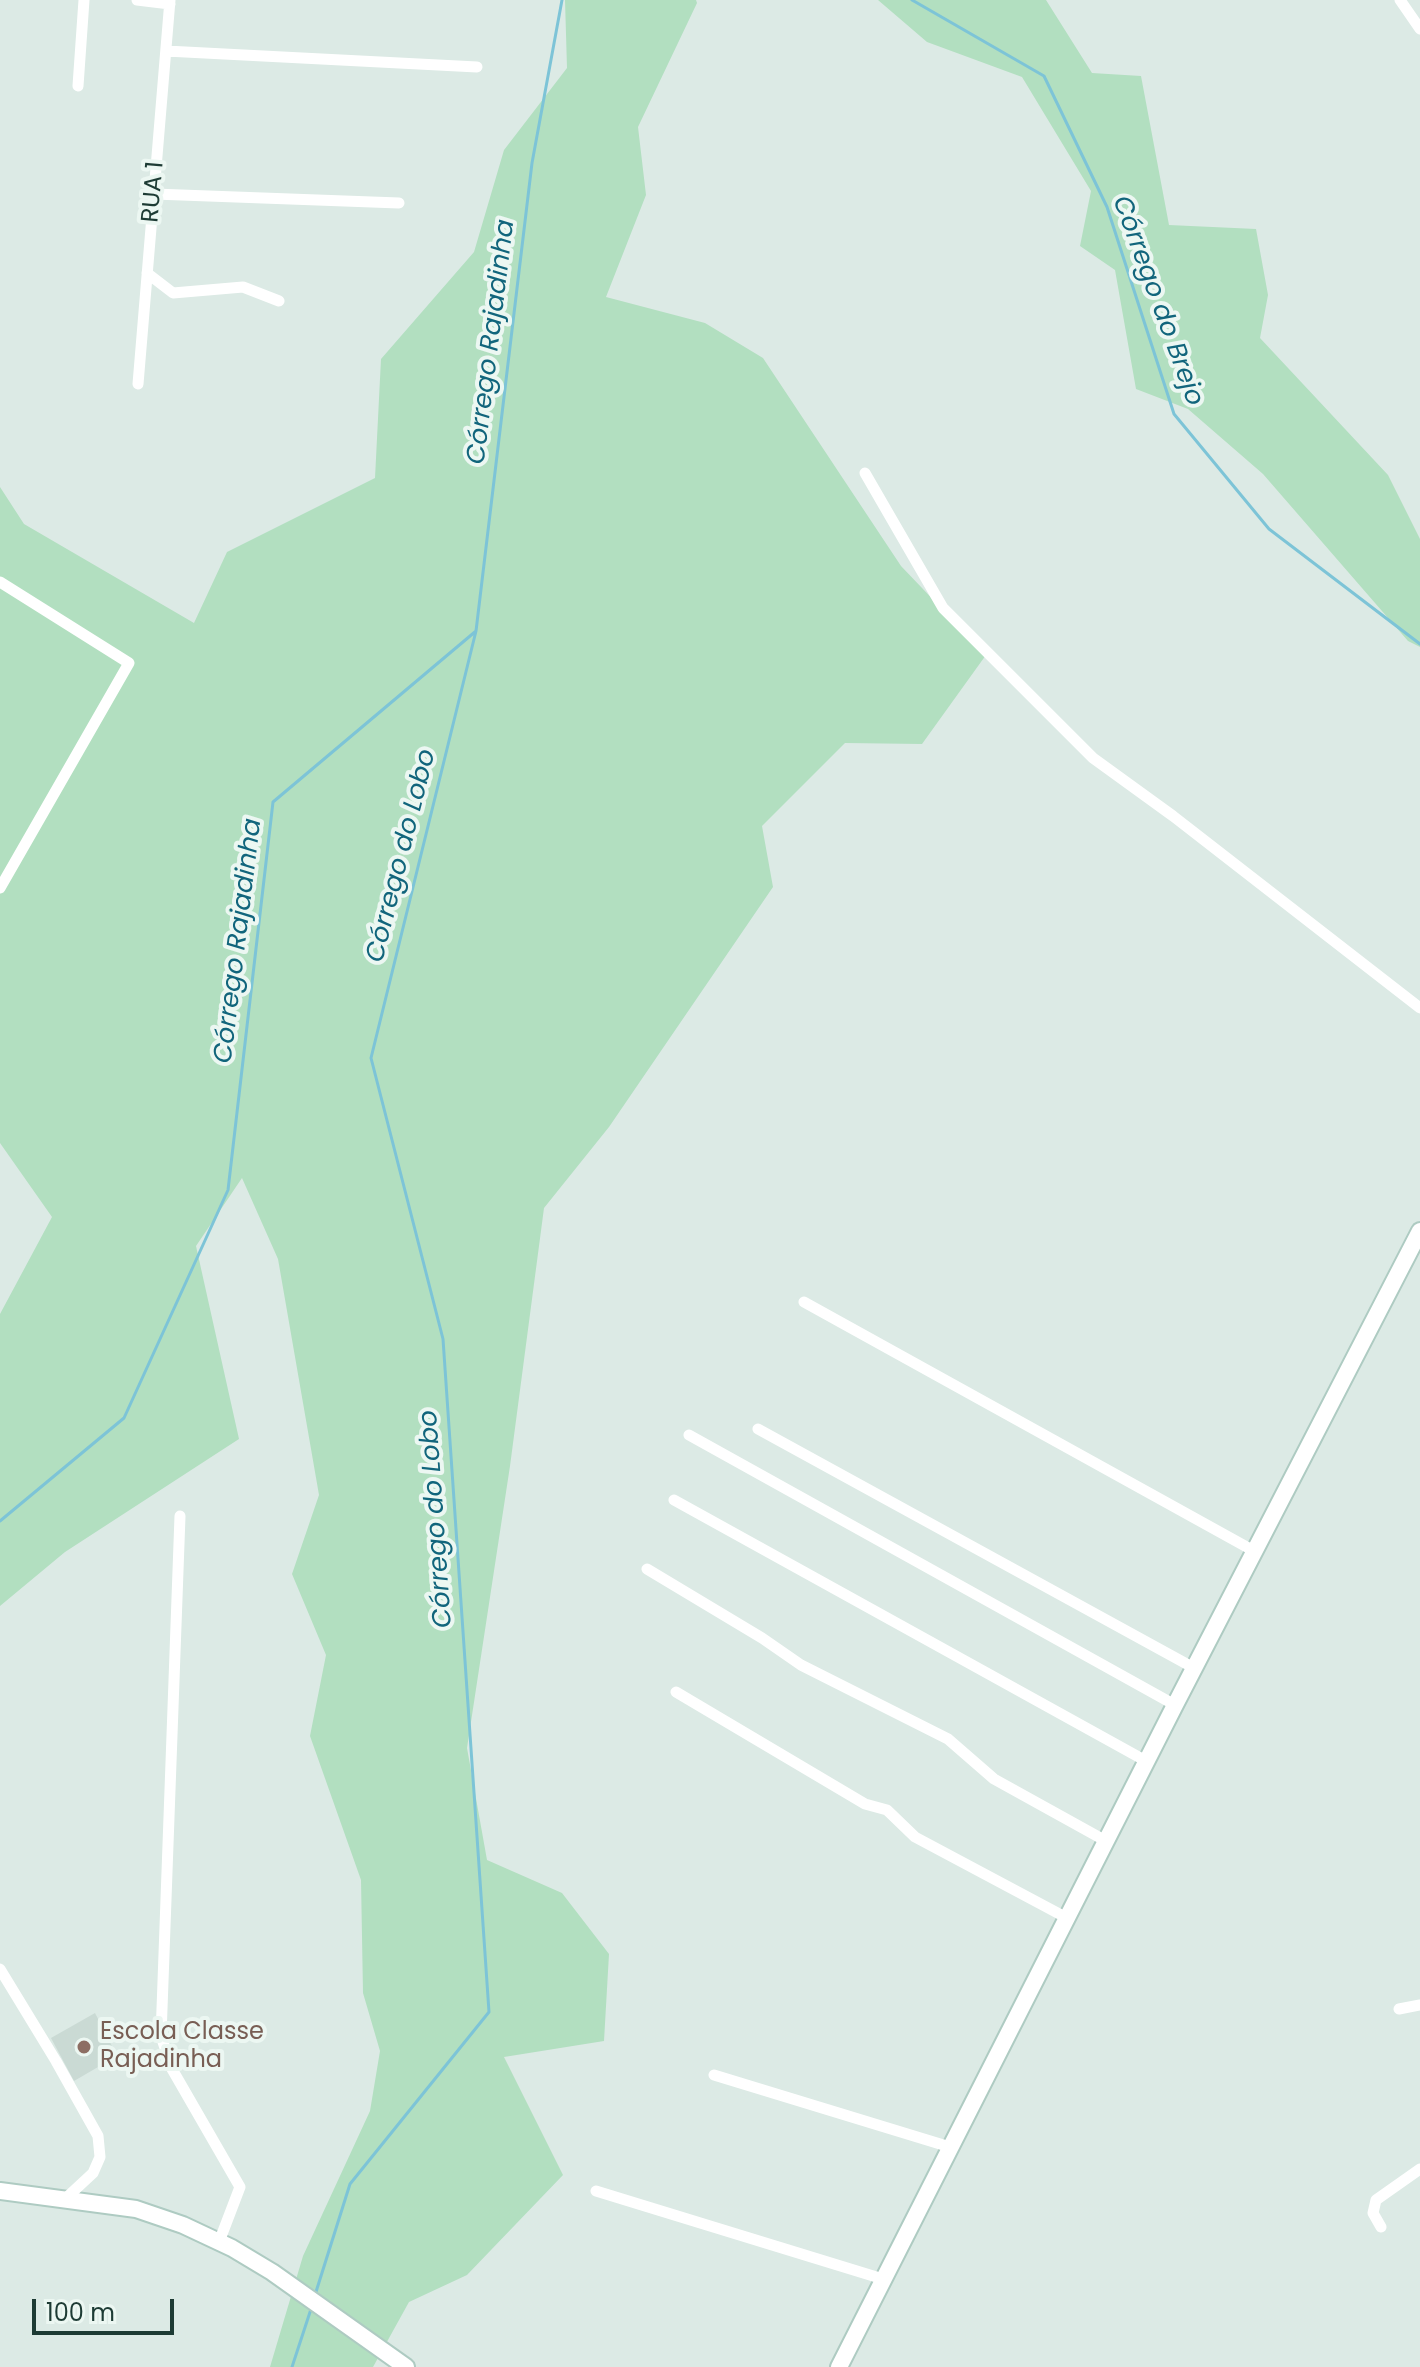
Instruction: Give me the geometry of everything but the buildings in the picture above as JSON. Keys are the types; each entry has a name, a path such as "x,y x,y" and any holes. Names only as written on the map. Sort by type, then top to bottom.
{"street":[{"path":"78,86 84,0"},
{"path":"137,0 170,2"},
{"path":"1400,0 1420,29"},
{"name":"RUA 1","path":"138,384 170,2"},
{"path":"166,51 477,67"},
{"path":"154,194 399,203"},
{"path":"147,273 173,293 243,287 279,301"},
{"path":"865,473 943,608 1093,758 1173,816 1420,1008"},
{"path":"0,888 129,663 1,586"},
{"path":"839,2367 1146,1761 1420,1231"},
{"path":"804,1302 1254,1551"},
{"path":"758,1429 1194,1668"},
{"path":"689,1435 1175,1705"},
{"path":"674,1500 1146,1761"},
{"path":"180,1516 161,2036 172,2069 240,2187 219,2242"},
{"path":"647,1569 801,1665 948,1739 994,1779 1106,1841"},
{"path":"676,1692 865,1804 887,1810 915,1837 1067,1918"},
{"path":"0,1969 98,2136 100,2157 93,2173 65,2199"},
{"path":"1399,2009 1420,2005"},
{"path":"714,2075 950,2147"},
{"path":"1381,2227 1373,2213 1376,2200 1420,2169"},
{"path":"0,2191 136,2209 183,2225 272,2272 406,2367"},
{"path":"596,2191 883,2279"}],"shaded area":[{"name":"Escola Classe Rajadinha","path":"95,2013 117,2056 74,2081 51,2038"}],"green space":[{"path":"565,0 696,0 697,3 638,127 646,195 606,297 705,323 763,358 901,566 986,655 922,744 845,743 762,826 773,887 609,1127 544,1208 510,1466 467,1748 487,1860 562,1893 609,1954 604,2041 504,2057 563,2175 467,2275 409,2302 373,2367 270,2367 303,2256 370,2111 380,2051 363,1993 361,1880 310,1736 326,1655 292,1574 319,1495 278,1259 242,1178 196,1246 239,1439 65,1552 0,1606 0,1314 52,1217 0,1143 0,487 24,524 194,623 227,552 375,478 381,359 474,252 504,150 567,68"},
{"path":"878,0 1046,0 1092,73 1141,76 1169,225 1256,229 1268,295 1260,338 1388,475 1420,539 1420,647 1408,641 1263,474 1188,409 1136,389 1115,270 1080,246 1091,191 1022,77 927,42"}],"waterway":[{"name":"Córrego Rajadinha","path":"0,1521 124,1418 228,1190 273,802 476,631 532,163 562,0"},
{"name":"Córrego do Brejo","path":"912,0 1044,76 1107,207 1174,414 1269,529 1420,644"},
{"name":"Córrego do Lobo","path":"315,2295 350,2184 489,2012 443,1339 371,1058 476,631"},
{"name":"Córrego do Lobo","path":"292,2367 312,2306"}],"place":[{"name":"Escola Classe Rajadinha","path":"84,2047"}]}
